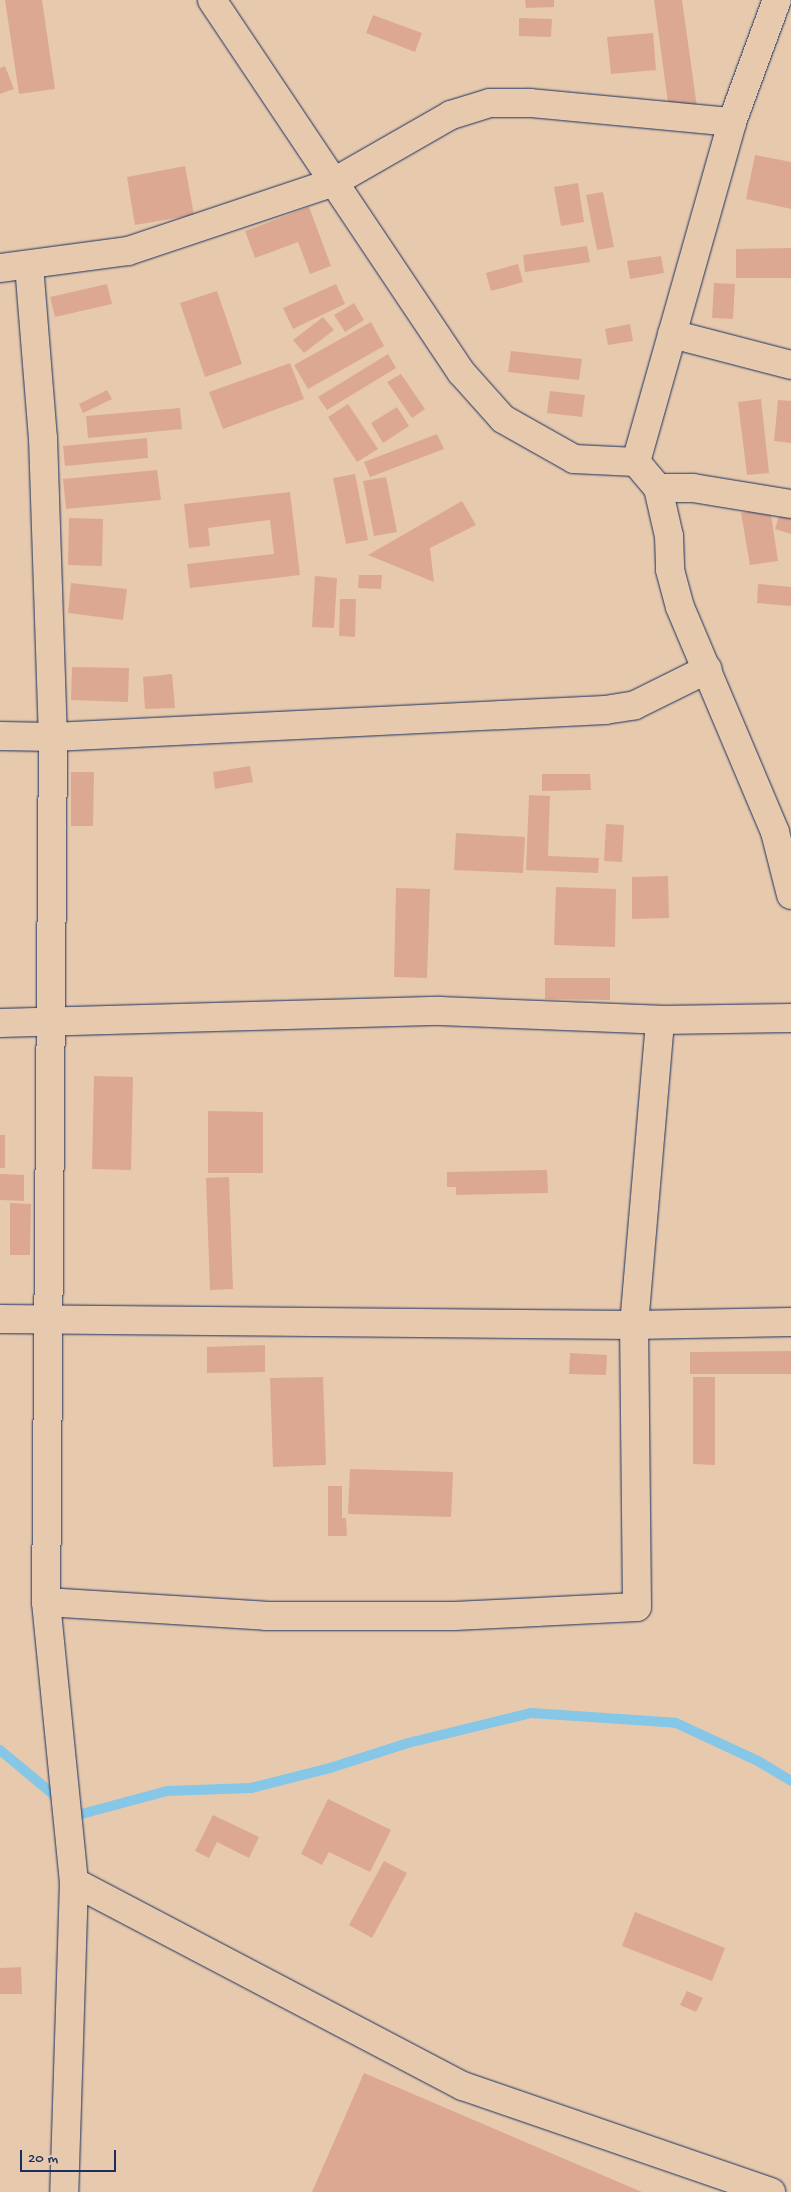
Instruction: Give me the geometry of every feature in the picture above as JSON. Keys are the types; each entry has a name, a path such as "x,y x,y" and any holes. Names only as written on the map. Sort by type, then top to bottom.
{"street":[{"path":"212,0 461,372 503,418 574,458 636,462 658,488 669,536 670,570 675,589 775,832 791,895"},
{"path":"636,462 732,122 777,0"},
{"path":"0,268 128,251 334,182 451,115 490,103 530,103 732,122"},
{"path":"29,265 43,438 53,737 50,1023 51,1320 46,1602 74,1882 64,2192"},
{"path":"672,334 791,364"},
{"path":"658,488 693,488 791,504"},
{"path":"0,736 53,737 605,710 635,705 708,669"},
{"path":"0,1023 440,1012 660,1020 791,1018"},
{"path":"46,1602 266,1616 454,1616 637,1607 634,1325 660,1020"},
{"path":"0,1319 634,1325 791,1322"},
{"path":"74,1882 463,2086 770,2192"}],"building":[{"path":"5,0 42,0 55,89 19,94"},
{"path":"525,0 554,0 554,7 526,8"},
{"path":"654,0 682,0 697,107 669,110"},
{"path":"373,15 422,33 415,52 366,33"},
{"path":"519,18 552,19 551,37 519,36"},
{"path":"653,33 656,70 611,74 607,37"},
{"path":"5,66 14,89 0,94 0,68"},
{"path":"755,155 791,162 791,209 746,199"},
{"path":"185,166 194,215 135,225 127,177"},
{"path":"578,183 584,222 561,226 554,187"},
{"path":"603,192 614,247 597,250 586,195"},
{"path":"309,207 331,266 310,274 298,242 255,258 245,231"},
{"path":"587,246 590,262 525,272 523,255"},
{"path":"791,248 791,278 736,278 736,249"},
{"path":"661,256 664,273 630,279 627,261"},
{"path":"518,264 523,282 491,291 486,273"},
{"path":"714,283 735,284 733,319 712,318"},
{"path":"107,284 112,304 55,317 50,297"},
{"path":"336,284 345,304 293,329 283,308"},
{"path":"217,291 242,364 205,377 180,303"},
{"path":"354,303 364,320 345,332 334,315"},
{"path":"323,317 334,330 304,353 293,340"},
{"path":"371,322 384,346 308,389 294,365"},
{"path":"630,324 633,341 608,345 605,329"},
{"path":"511,351 582,359 579,380 508,372"},
{"path":"388,354 396,368 327,410 318,397"},
{"path":"290,363 304,399 223,429 209,392"},
{"path":"401,374 425,409 412,418 387,382"},
{"path":"107,390 112,399 83,413 79,404"},
{"path":"550,391 585,395 582,417 547,413"},
{"path":"761,399 769,473 747,475 738,402"},
{"path":"778,400 791,401 791,443 774,441"},
{"path":"348,404 378,449 357,462 328,417"},
{"path":"397,407 409,426 383,443 371,423"},
{"path":"180,408 182,429 88,438 86,416"},
{"path":"437,434 444,449 370,477 364,462"},
{"path":"147,438 148,458 65,466 63,446"},
{"path":"157,470 161,500 66,509 63,479"},
{"path":"355,474 368,540 346,544 333,478"},
{"path":"386,477 397,532 374,536 363,481"},
{"path":"290,492 300,575 190,588 187,564 274,554 270,520 208,528 210,546 189,548 184,504"},
{"path":"462,501 476,525 430,548 434,582 368,555"},
{"path":"770,508 778,561 750,565 741,513"},
{"path":"780,513 791,516 791,534 775,529"},
{"path":"69,518 103,519 102,566 68,565"},
{"path":"359,575 382,575 381,589 358,588"},
{"path":"315,576 337,578 334,628 312,627"},
{"path":"71,583 127,589 123,620 68,613"},
{"path":"758,584 791,587 791,606 757,603"},
{"path":"340,599 356,599 355,637 339,636"},
{"path":"72,667 129,668 128,702 71,700"},
{"path":"172,674 175,708 145,709 143,677"},
{"path":"250,766 253,782 215,789 213,772"},
{"path":"71,772 94,772 93,826 71,826"},
{"path":"542,774 590,774 591,790 542,791"},
{"path":"529,795 550,796 548,856 599,858 598,873 526,870"},
{"path":"606,824 624,825 622,862 604,861"},
{"path":"456,833 525,837 523,873 454,870"},
{"path":"668,876 669,918 632,919 632,877"},
{"path":"556,887 616,889 615,947 554,945"},
{"path":"396,888 430,889 427,978 394,977"},
{"path":"545,978 610,978 610,1000 545,999"},
{"path":"94,1076 133,1077 131,1170 92,1169"},
{"path":"208,1111 263,1112 263,1173 208,1173"},
{"path":"0,1135 5,1135 5,1168 0,1168"},
{"path":"547,1170 548,1193 456,1195 456,1187 447,1187 447,1172"},
{"path":"0,1174 24,1175 24,1201 0,1200"},
{"path":"229,1177 233,1289 210,1290 206,1178"},
{"path":"10,1203 31,1204 30,1255 10,1255"},
{"path":"265,1345 265,1372 207,1373 207,1347"},
{"path":"791,1351 791,1374 690,1374 690,1352"},
{"path":"570,1353 607,1355 606,1375 569,1374"},
{"path":"323,1377 326,1465 273,1467 270,1378"},
{"path":"693,1377 715,1377 715,1465 693,1464"},
{"path":"350,1469 453,1472 451,1517 348,1514"},
{"path":"328,1486 342,1486 342,1518 346,1518 347,1536 328,1536"},
{"path":"328,1799 391,1830 370,1872 329,1852 322,1865 301,1854"},
{"path":"213,1815 259,1837 249,1858 217,1842 209,1858 195,1851"},
{"path":"384,1861 407,1873 372,1938 349,1925"},
{"path":"635,1912 725,1948 712,1981 622,1946"},
{"path":"21,1967 22,1994 0,1994 0,1968"},
{"path":"687,1991 703,1998 696,2012 680,2005"},
{"path":"364,2073 642,2192 312,2192"}],"waterway":[{"path":"0,1750 78,1815 167,1791 251,1788 330,1768 408,1743 531,1713 676,1723 758,1761 791,1781"}]}
